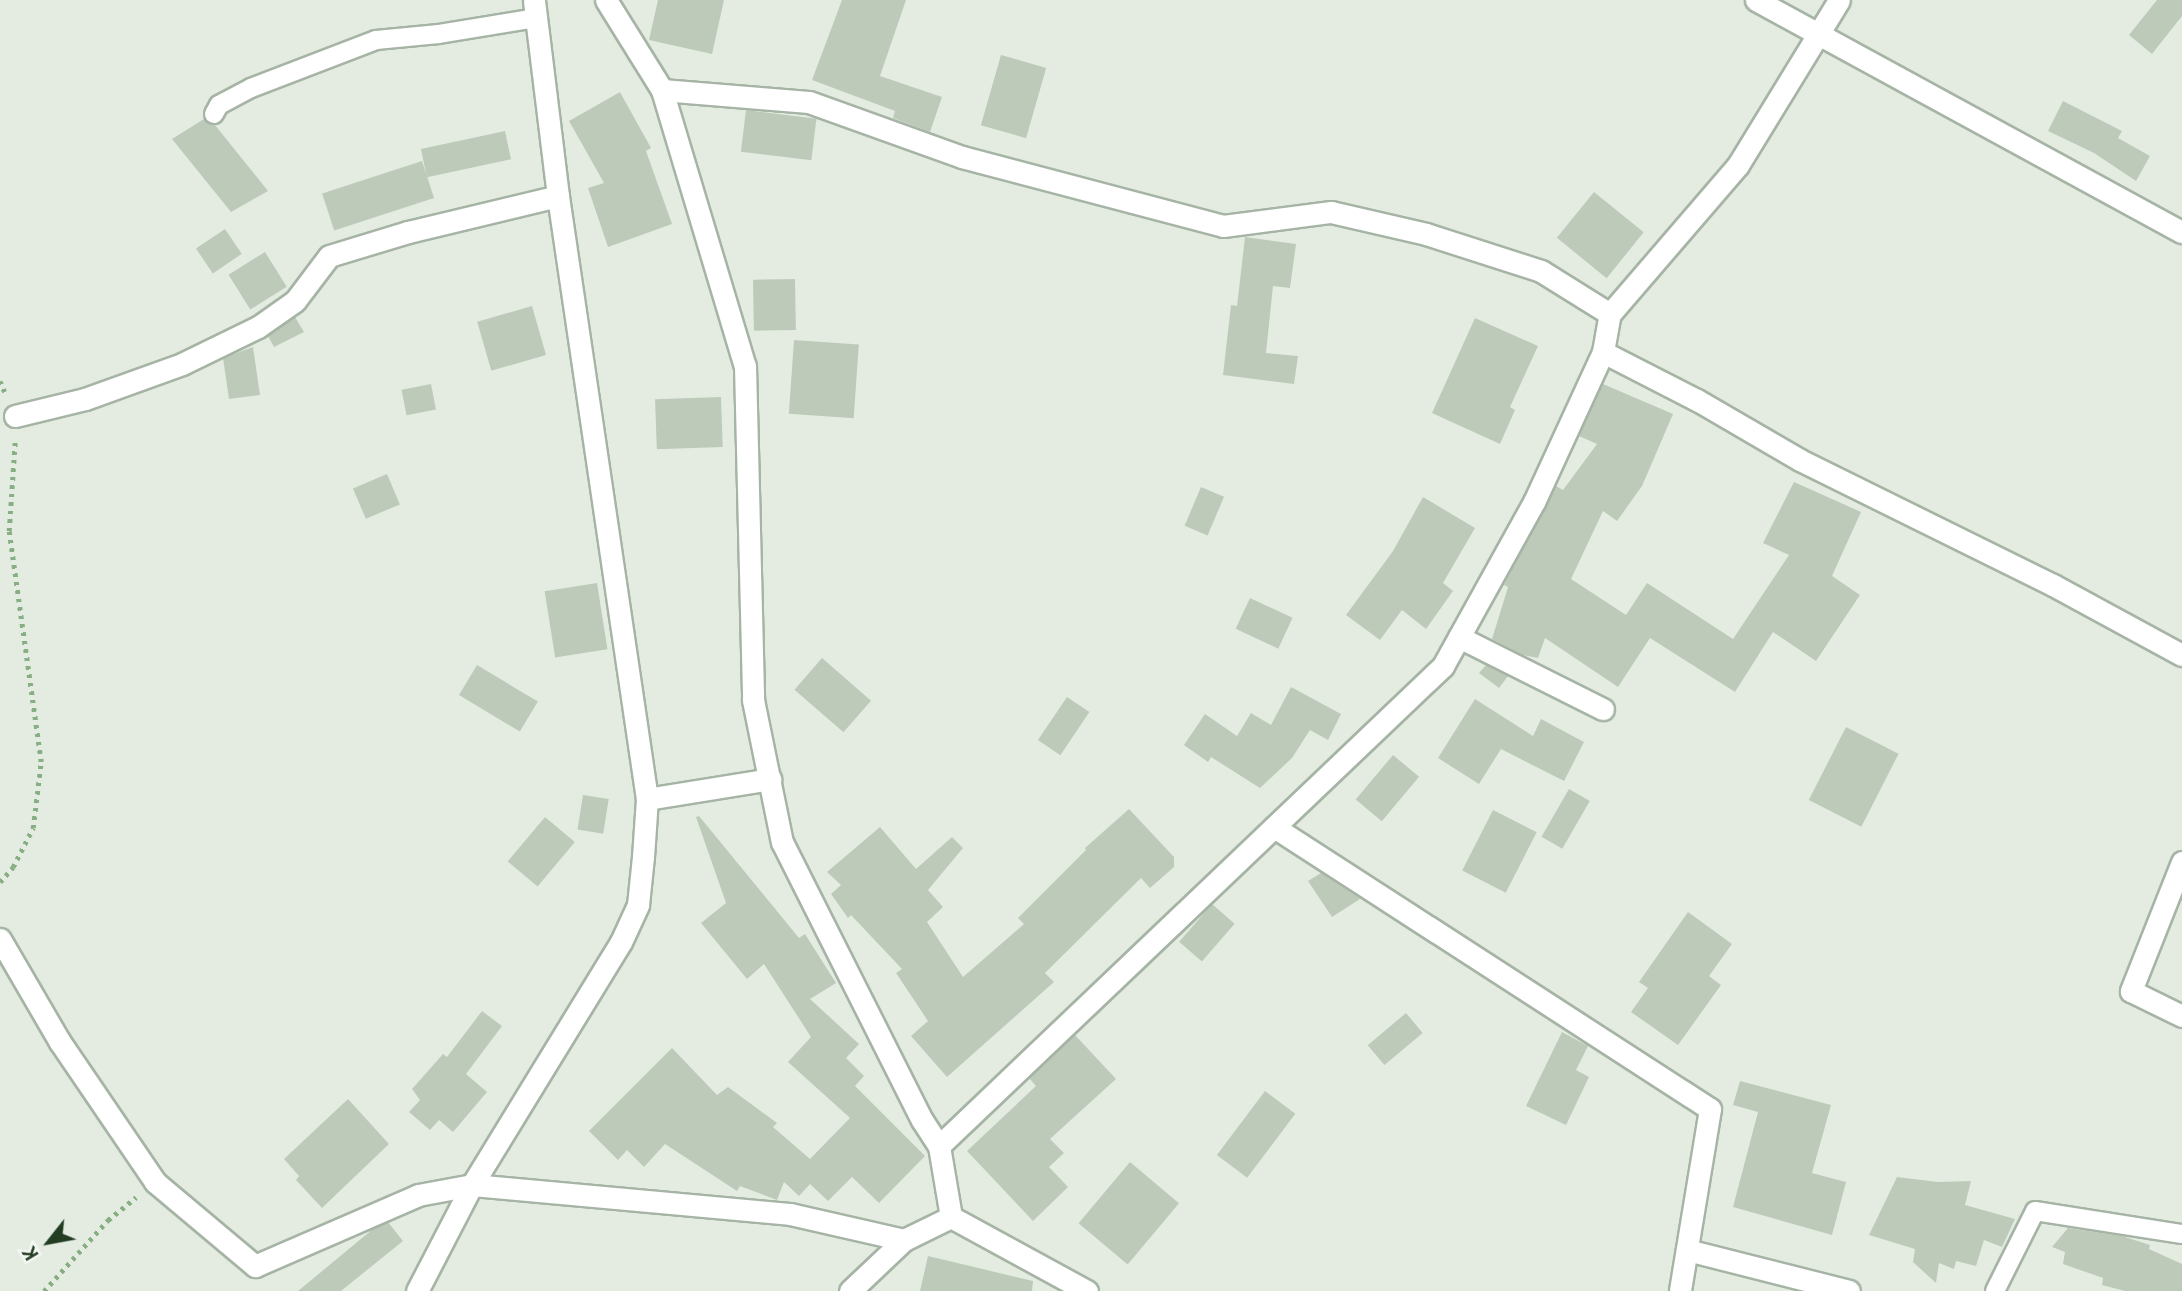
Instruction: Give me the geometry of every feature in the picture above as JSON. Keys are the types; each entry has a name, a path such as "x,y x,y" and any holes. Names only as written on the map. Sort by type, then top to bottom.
{"street":[{"path":"606,0 662,90 745,366 753,700 782,842 922,1120 939,1146 951,1217"},
{"path":"1756,0 2182,232"},
{"path":"939,1146 1443,666 1534,502 1603,352 1610,314 1738,165 1839,0"},
{"path":"417,1291 472,1185 621,942 638,905 646,799 558,196 535,9"},
{"path":"662,90 809,102 962,157 1223,226 1331,212 1426,234 1541,271 1610,314"},
{"path":"15,416 85,399 170,369 258,327 295,301 330,256 408,232 558,196"},
{"path":"1603,352 1697,400 1800,460 2053,585 2182,655"},
{"path":"1459,637 1603,709"},
{"path":"646,799 769,779"},
{"path":"1274,827 1710,1109 1680,1291"},
{"path":"2182,862 2131,991 2182,1016"},
{"path":"0,939 60,1042 155,1182 255,1266 418,1195 472,1185 790,1214 904,1240"},
{"path":"850,1291 904,1240 951,1217"},
{"path":"951,1217 1087,1291"},
{"path":"1686,1250 1849,1291"}],"lane":[{"path":"214,114 219,104 251,88 376,40 439,34 535,9"},
{"path":"1995,1291 2035,1210 2182,1234"}],"path":[{"path":"0,381 15,416 9,531 41,762 33,828 13,867 0,882"},
{"path":"44,1291 108,1220 155,1182"}],"building":[{"path":"658,0 724,0 712,54 649,40"},
{"path":"842,0 906,0 880,76 942,97 930,132 893,118 895,111 812,80"},
{"path":"2157,0 2182,0 2182,16 2152,54 2129,35"},
{"path":"1001,55 1046,68 1026,138 981,125"},
{"path":"620,92 651,148 646,151 672,224 608,247 588,188 604,183 569,121"},
{"path":"2063,101 2122,131 2118,138 2150,156 2136,181 2094,153 2048,131"},
{"path":"746,110 816,119 811,160 741,152"},
{"path":"204,119 215,125 268,191 231,212 172,139"},
{"path":"505,131 511,159 427,177 421,149"},
{"path":"422,161 434,198 334,231 322,193"},
{"path":"1594,192 1644,232 1607,278 1557,238"},
{"path":"225,229 242,254 213,273 196,249"},
{"path":"1245,237 1296,244 1290,288 1273,286 1266,353 1298,356 1294,384 1223,375 1231,305 1237,306"},
{"path":"265,252 287,287 250,310 229,275"},
{"path":"795,279 796,330 754,331 753,280"},
{"path":"532,306 546,355 491,371 477,322"},
{"path":"295,317 304,332 274,347 268,336"},
{"path":"1475,318 1538,346 1510,407 1515,410 1500,444 1432,413"},
{"path":"794,340 859,345 854,418 789,414"},
{"path":"253,347 260,395 229,399 223,358"},
{"path":"431,384 436,410 407,415 402,390"},
{"path":"1603,384 1673,414 1642,486 1617,521 1603,511 1571,579 1626,615 1647,583 1733,639 1789,555 1763,543 1794,482 1861,512 1832,576 1860,595 1816,661 1773,632 1735,692 1650,638 1618,687 1545,638 1538,658 1523,655 1492,639 1508,587 1504,585 1556,486 1563,490 1597,444 1579,436"},
{"path":"721,397 723,447 657,449 655,399"},
{"path":"387,474 400,504 366,519 353,488"},
{"path":"1201,487 1224,497 1208,535 1185,526"},
{"path":"1423,497 1475,528 1443,583 1453,591 1426,629 1402,610 1380,640 1346,615 1393,551"},
{"path":"597,583 607,649 555,657 545,591"},
{"path":"1250,598 1293,618 1278,649 1236,629"},
{"path":"822,658 871,701 844,732 794,690"},
{"path":"477,665 538,702 520,732 459,695"},
{"path":"1486,665 1508,676 1499,688 1479,673"},
{"path":"1291,687 1341,714 1328,740 1310,730 1292,758 1260,788 1211,757 1208,762 1184,745 1205,714 1237,736 1251,713 1271,725"},
{"path":"1067,697 1089,712 1060,755 1038,740"},
{"path":"1475,699 1533,736 1541,719 1584,742 1564,781 1501,749 1479,784 1438,758"},
{"path":"1846,727 1899,754 1861,827 1809,800"},
{"path":"1393,755 1419,777 1382,821 1356,799"},
{"path":"1569,789 1590,801 1562,849 1542,837"},
{"path":"583,795 609,799 603,834 578,830"},
{"path":"1129,809 1174,857 1174,867 1150,888 1141,878 1045,973 1054,982 947,1077 911,1036 928,1021 896,973 902,969 851,915 848,918 831,894 841,885 827,872 880,827 916,869 952,837 963,848 928,890 943,907 927,922 963,977 1024,924 1018,918 1086,850 1085,848"},
{"path":"1493,810 1537,832 1506,893 1462,871"},
{"path":"699,816 799,938 805,934 836,983 810,999 859,1044 846,1058 864,1076 855,1086 925,1156 879,1203 852,1177 828,1201 810,1184 799,1196 784,1182 777,1200 740,1186 737,1191 665,1144 644,1167 627,1150 618,1160 589,1131 672,1048 717,1095 728,1087 777,1123 773,1127 810,1159 850,1118 788,1062 811,1037 764,964 747,979 701,923 726,903 696,817"},
{"path":"545,817 575,842 538,886 508,861"},
{"path":"1321,873 1360,899 1332,917 1308,881"},
{"path":"1212,904 1235,924 1202,961 1179,942"},
{"path":"1688,912 1732,944 1709,976 1721,985 1678,1045 1631,1012 1648,988 1639,982"},
{"path":"482,1011 502,1026 466,1074 487,1092 453,1132 439,1120 430,1130 409,1112 420,1100 412,1089 443,1054 447,1057"},
{"path":"1406,1013 1423,1033 1384,1065 1368,1045"},
{"path":"1562,1032 1588,1046 1576,1070 1589,1077 1566,1125 1526,1106"},
{"path":"1075,1035 1116,1079 1050,1139 1064,1153 1049,1167 1068,1187 1033,1221 967,1151 1036,1086 1029,1078"},
{"path":"1740,1081 1831,1105 1812,1173 1846,1182 1832,1235 1733,1207 1758,1112 1733,1105"},
{"path":"1265,1091 1295,1114 1247,1178 1217,1155"},
{"path":"348,1099 389,1144 322,1208 296,1180 299,1176 284,1159"},
{"path":"1130,1162 1179,1203 1128,1264 1079,1223"},
{"path":"1897,1177 1938,1182 1971,1181 1965,1205 2015,1219 2002,1247 1984,1240 1976,1266 1956,1261 1954,1269 1939,1263 1936,1283 1913,1262 1915,1249 1869,1235"},
{"path":"388,1222 403,1241 341,1291 298,1291 373,1229"},
{"path":"2068,1228 2122,1236 2150,1245 2149,1249 2182,1264 2182,1291 2125,1291 2102,1285 2103,1278 2063,1264 2065,1252 2052,1247"},
{"path":"928,1256 1033,1281 1032,1291 920,1291"}]}
